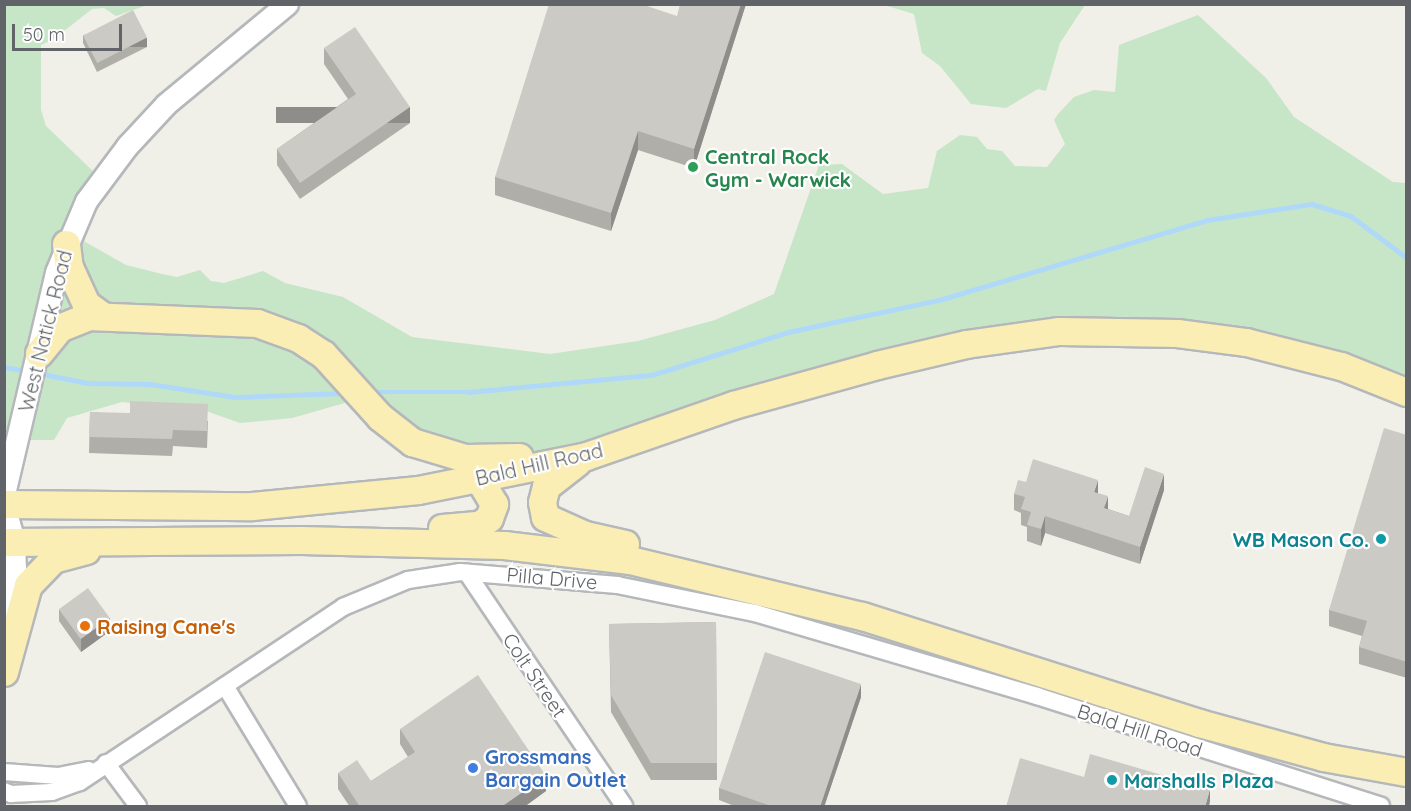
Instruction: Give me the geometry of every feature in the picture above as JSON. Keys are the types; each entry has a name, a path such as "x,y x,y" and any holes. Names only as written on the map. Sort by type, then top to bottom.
{"main road":[{"path":"66,244 69,267 86,304 101,315"},
{"path":"35,366 59,328 101,315 221,320 272,327 323,354 391,426 412,442 439,452 499,459 618,444"},
{"name":"Bald Hill Road","path":"4,504 252,506 418,490 586,456 733,405 878,364 966,344 1059,331 1167,333 1245,342 1362,373 1407,390"},
{"path":"586,456 546,486 542,502 545,517 552,523 585,536 775,586 862,616"},
{"path":"301,540 402,526 479,525 489,518 494,504 479,479"},
{"path":"4,510 9,542 4,644"},
{"path":"4,672 26,591 53,559 83,550 173,540"},
{"name":"Bald Hill Road","path":"9,542 301,540 504,545 630,560 862,616 1039,684"},
{"path":"1039,684 1323,757 1407,772"}],"street":[{"name":"West Natick Road","path":"4,494 66,244 94,188 149,121 198,75 287,4"},
{"name":"Pilla Drive","path":"4,791 11,794 52,792 80,782 333,613 374,591 408,580 467,573 588,581 731,608 1039,684"},
{"name":"Colt Street","path":"467,573 624,807"},
{"name":"Bald Hill Road","path":"1039,684 1381,807"},
{"path":"225,686 298,807"},
{"name":"Pilla Drive","path":"4,772 58,776 106,763"},
{"path":"106,763 138,807"}],"green space":[{"path":"4,5 147,5 116,16 104,8 92,9 54,39 41,45 41,110 46,126 95,173 73,235 126,265 177,277 200,270 211,281 224,283 263,271 285,283 343,297 412,337 550,354 638,341 715,320 774,294 819,165 842,164 883,194 928,188 937,151 960,135 977,137 987,149 1002,151 1015,166 1047,167 1065,144 1054,120 1058,114 1074,97 1094,90 1115,92 1119,45 1198,15 1266,78 1294,117 1393,182 1406,183 1406,391 1257,344 1004,337 617,446 494,460 438,453 359,399 292,418 240,423 206,411 122,402 67,418 54,440 21,440 5,448"},
{"path":"884,5 1085,5 1060,43 1046,91 1038,89 1006,108 971,104 940,66 922,53 914,14"}],"building":[{"path":"549,4 641,4 677,16 680,4 741,4 694,149 638,131 611,213 495,177"},
{"path":"133,10 147,38 97,63 83,35"},
{"path":"355,27 410,107 300,183 277,149 356,94 324,48"},
{"path":"130,401 208,404 207,431 173,430 172,439 89,437 90,412 130,413"},
{"name":"WB Mason Co.","path":"1384,428 1407,435 1407,662 1359,647 1367,621 1329,610"},
{"path":"1033,459 1098,480 1094,492 1108,496 1104,508 1129,516 1145,467 1164,474 1140,547 1045,516 1041,529 1027,525 1031,512 1021,509 1025,497 1014,494 1018,480 1026,482"},
{"path":"88,588 110,618 81,639 59,609"},
{"path":"716,622 717,763 651,763 611,695 609,624"},
{"path":"765,652 861,684 820,807 774,807 719,788"},
{"name":"Grossmans Bargain Outlet","path":"478,675 546,776 501,807 360,807 338,773 357,760 371,781 415,752 400,729"},
{"name":"Marshalls Plaza","path":"1090,754 1210,789 1205,807 1006,807 1020,758 1084,777"}],"waterway":[{"path":"372,392 468,392 652,375 788,332 939,300 1207,220 1312,204 1351,216 1406,257"},
{"path":"4,367 27,371"},
{"path":"38,373 87,383 150,384 235,397 345,393"}],"place":[{"name":"Central Rock Gym - Warwick","path":"693,167"},
{"name":"WB Mason Co.","path":"1381,539"},
{"name":"Raising Cane's","path":"85,626"},
{"name":"Grossmans Bargain Outlet","path":"473,768"},
{"name":"Marshalls Plaza","path":"1112,780"}]}
